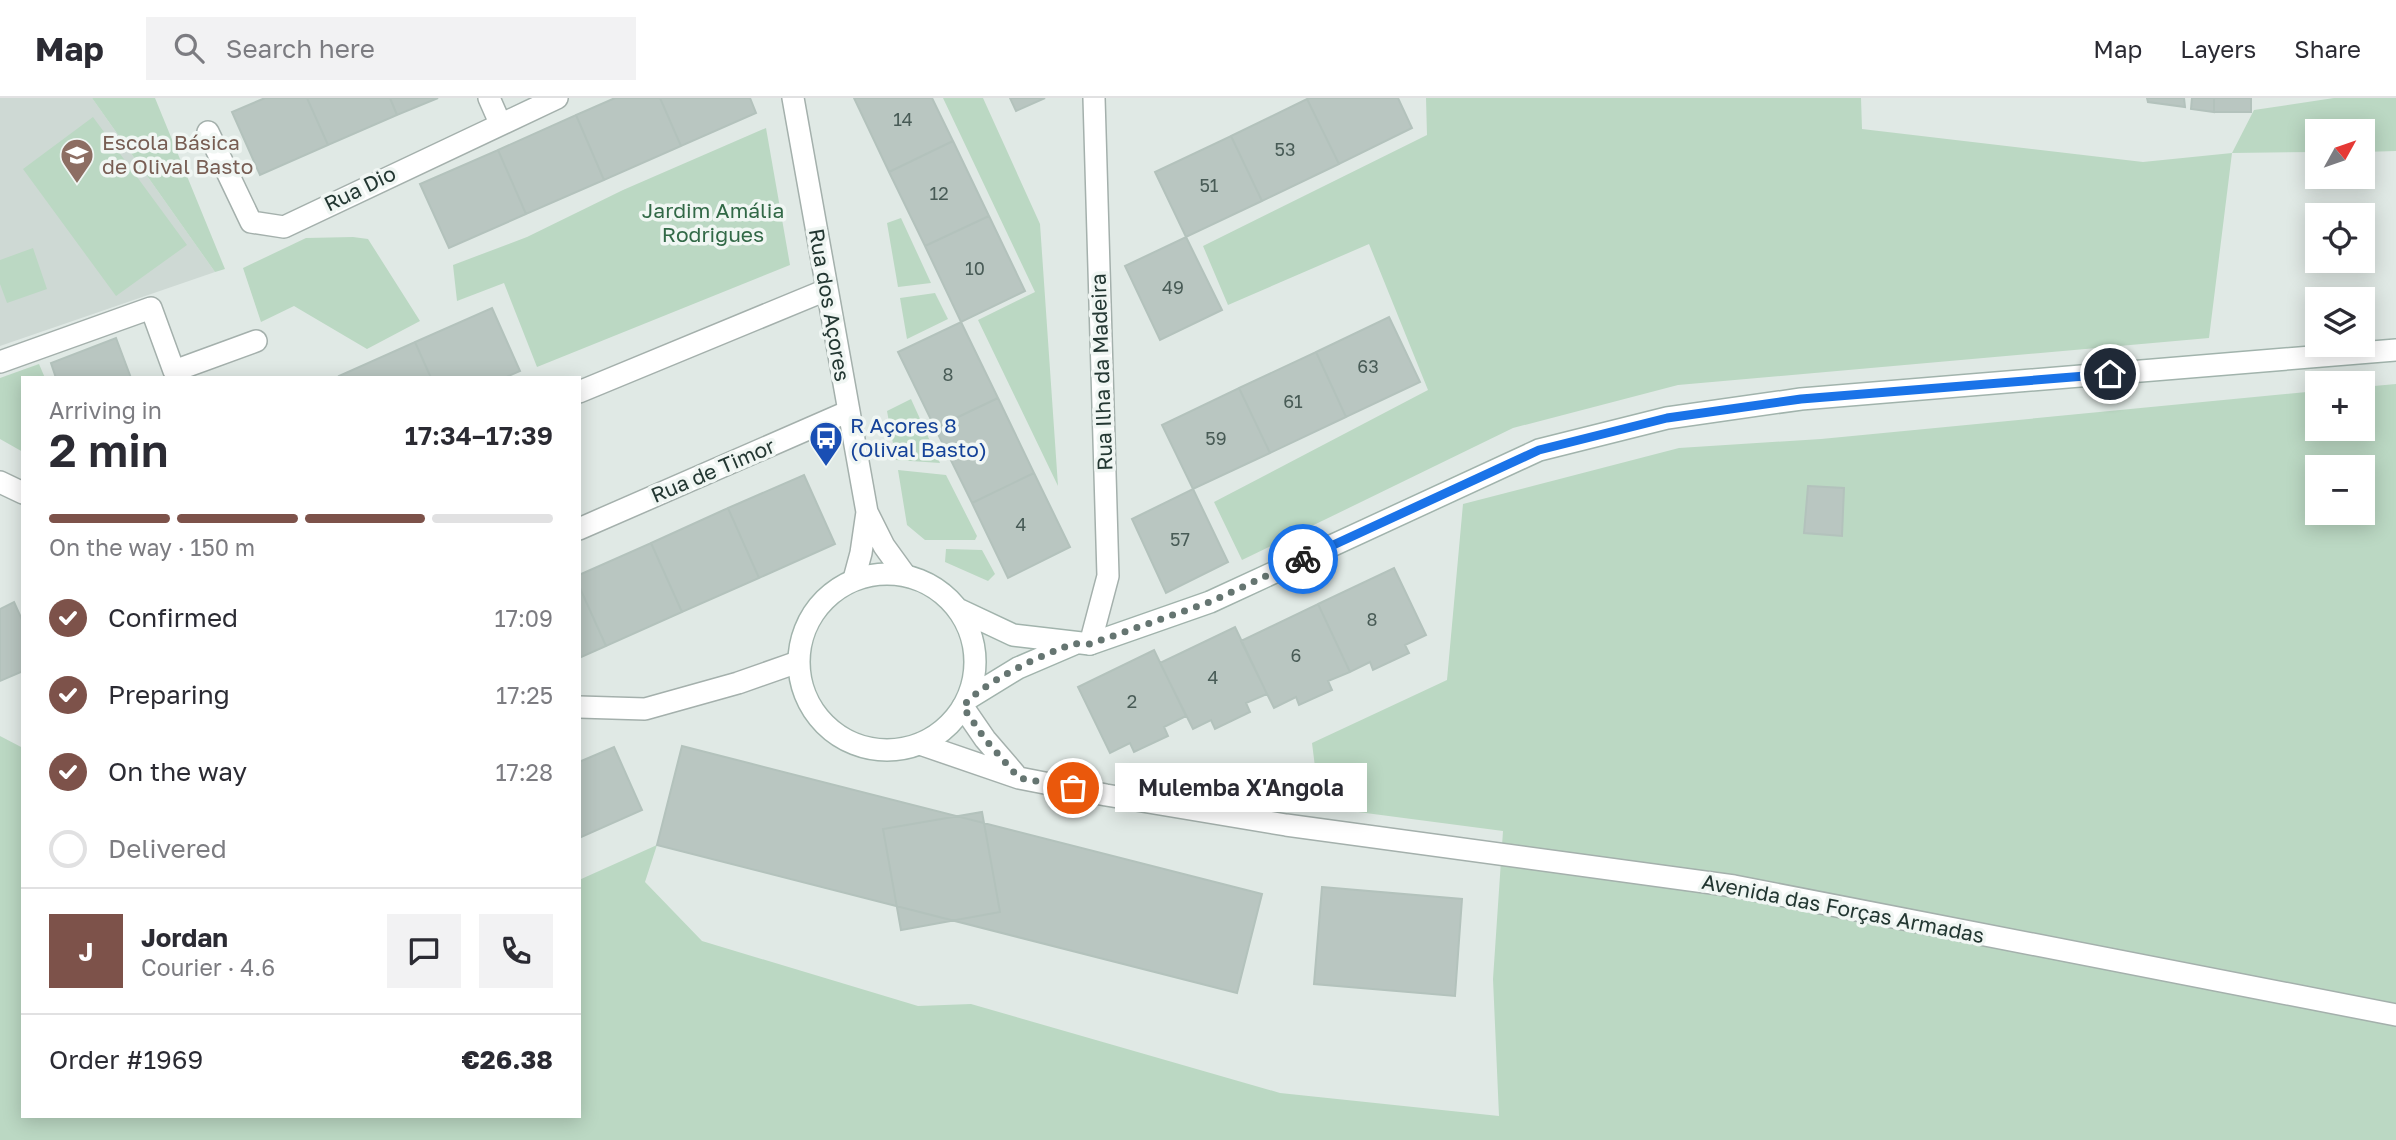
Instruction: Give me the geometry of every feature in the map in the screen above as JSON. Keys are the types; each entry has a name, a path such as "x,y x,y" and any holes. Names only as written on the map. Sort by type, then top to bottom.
{"street":[{"path":"489,98 500,123"},
{"name":"Rua Dio","path":"208,132 251,222 284,227 557,98"},
{"name":"Rua dos Açores","path":"793,98 867,512 884,546 905,575"},
{"name":"Rua Ilha da Madeira","path":"1083,644 1108,576 1094,98"},
{"path":"581,391 826,290"},
{"path":"0,362 151,308 174,371 256,341"},
{"path":"1083,644 1013,635 960,610 930,584 905,575 878,573 853,579 831,593 814,611 802,635 795,663 803,690 816,715 837,735 863,747 892,751 920,744 945,730 966,703 1018,668 1210,602 1539,450 1667,418 1801,399 2396,350"},
{"name":"Rua de Timor","path":"581,528 847,412"},
{"path":"0,482 21,492"},
{"name":"Rua dos Açores","path":"853,579 861,553 867,512"},
{"path":"960,610 975,647 976,668 966,703 985,739 1019,778"},
{"path":"581,708 645,709 738,683 795,663"},
{"name":"Avenida das Forças Armadas","path":"920,744 1019,778 1286,825 1734,886 2396,1015"}],"shaded area":[{"name":"Escola Básica de Olival Basto","path":"0,98 92,98 215,272 0,346"}],"green space":[{"path":"92,98 155,98 225,269 215,272"},
{"path":"943,98 983,98 1040,224 1058,486 978,320 1035,292"},
{"path":"1426,98 1861,98 1862,129 2143,162 2232,153 2209,338 1678,385 1513,428 1242,560 1214,502 1428,390 1369,244 1228,305 1203,246 1427,135"},
{"path":"2334,98 2396,98 2396,151 2375,152 2375,119 2305,119 2305,152 2232,153 2254,110"},
{"path":"93,117 187,245 116,296 23,169"},
{"name":"Jardim Amália Rodrigues","path":"766,128 790,265 537,367 504,283 457,301 453,265 527,237 623,190"},
{"path":"901,218 931,283 898,287 887,223"},
{"path":"306,238 368,239 420,321 367,349 294,306 261,322 243,268"},
{"path":"33,248 47,289 7,303 0,284 0,260"},
{"path":"935,293 948,319 907,339 900,298"},
{"path":"39,364 44,376 21,376 21,451 0,439 0,378"},
{"path":"2396,384 2396,1140 0,1140 0,736 21,747 21,1118 581,1118 581,879 657,845 645,882 702,941 918,1006 971,1004 1280,1093 1499,1116 1493,979 1503,831 1320,807 1312,743 1447,680 1463,504 1679,448 1821,439 2305,392 2305,441 2375,441 2375,386"},
{"path":"911,399 940,463 896,460 887,411"},
{"path":"898,470 946,475 977,536 975,540 925,540 907,525"},
{"path":"946,549 982,550 995,574 988,581 945,562"}],"building":[{"path":"265,98 307,98 328,145 260,175 232,112"},
{"path":"307,98 390,98 397,115 328,145"},
{"path":"390,98 438,98 397,115"},
{"path":"615,98 660,98 681,146 604,180 576,115"},
{"path":"660,98 750,98 756,113 681,146"},
{"path":"854,98 932,98 953,141 889,172"},
{"path":"1010,98 1045,98 1016,111"},
{"path":"1398,98 1412,128 1339,164 1307,99"},
{"path":"2147,98 2184,98 2185,107 2148,102"},
{"path":"2192,98 2214,98 2214,112 2191,109"},
{"path":"2214,98 2251,98 2251,112 2214,112"},
{"path":"1307,99 1339,164 1262,201 1231,136"},
{"path":"576,115 604,180 526,214 498,150"},
{"path":"1231,136 1262,201 1186,237 1155,172"},
{"path":"953,141 989,216 925,246 889,172"},
{"path":"498,150 526,214 449,248 420,184"},
{"path":"989,216 1025,291 961,322 925,246"},
{"path":"1186,237 1222,310 1160,340 1125,266"},
{"path":"492,308 520,371 509,376 430,376 415,342"},
{"path":"1389,317 1420,382 1346,417 1316,352"},
{"path":"961,322 998,398 935,428 898,352"},
{"path":"116,338 130,376 55,376 51,363"},
{"path":"415,342 430,376 339,376"},
{"path":"1316,352 1346,417 1270,453 1239,388"},
{"path":"1239,388 1270,453 1193,489 1162,425"},
{"path":"998,398 1034,473 972,503 935,428"},
{"path":"1034,473 1070,547 1008,578 972,503"},
{"path":"804,475 835,544 759,578 728,508"},
{"path":"1808,486 1844,488 1842,536 1804,533"},
{"path":"1193,489 1228,562 1166,593 1132,519"},
{"path":"728,508 759,578 682,612 651,543"},
{"path":"651,543 682,612 606,646 581,590 581,574"},
{"path":"1394,568 1426,635 1405,645 1409,653 1373,670 1370,662 1350,672 1318,604"},
{"path":"581,590 606,646 581,657"},
{"path":"14,602 21,618 21,672 0,681 0,609"},
{"path":"1318,604 1350,672 1328,681 1332,690 1299,705 1296,697 1274,708 1241,641"},
{"path":"1235,627 1267,694 1246,703 1250,712 1215,729 1211,720 1193,729 1160,663"},
{"path":"1154,650 1186,716 1164,727 1168,736 1134,752 1130,743 1110,753 1078,687"},
{"path":"682,746 1262,894 1237,993 657,845"},
{"path":"614,747 642,810 581,837 581,761"},
{"path":"982,812 1000,912 901,930 883,829"},
{"path":"1322,887 1462,899 1455,996 1314,984"}],"way so far":[{"path":"1073,788 1019,778 985,739 963,707 969,698 1018,668 1076,643 1090,644 1210,602 1303,559"}],"place":[{"name":"Escola Básica de Olival Basto","path":"77,185"},
{"name":"R Açores 8 (Olival Basto)","path":"826,468"},
{"name":"Mulemba X'Angola","path":"1073,788"}],"route":[{"path":"1303,559 1539,450 1667,418 1801,399 2110,374"}]}
